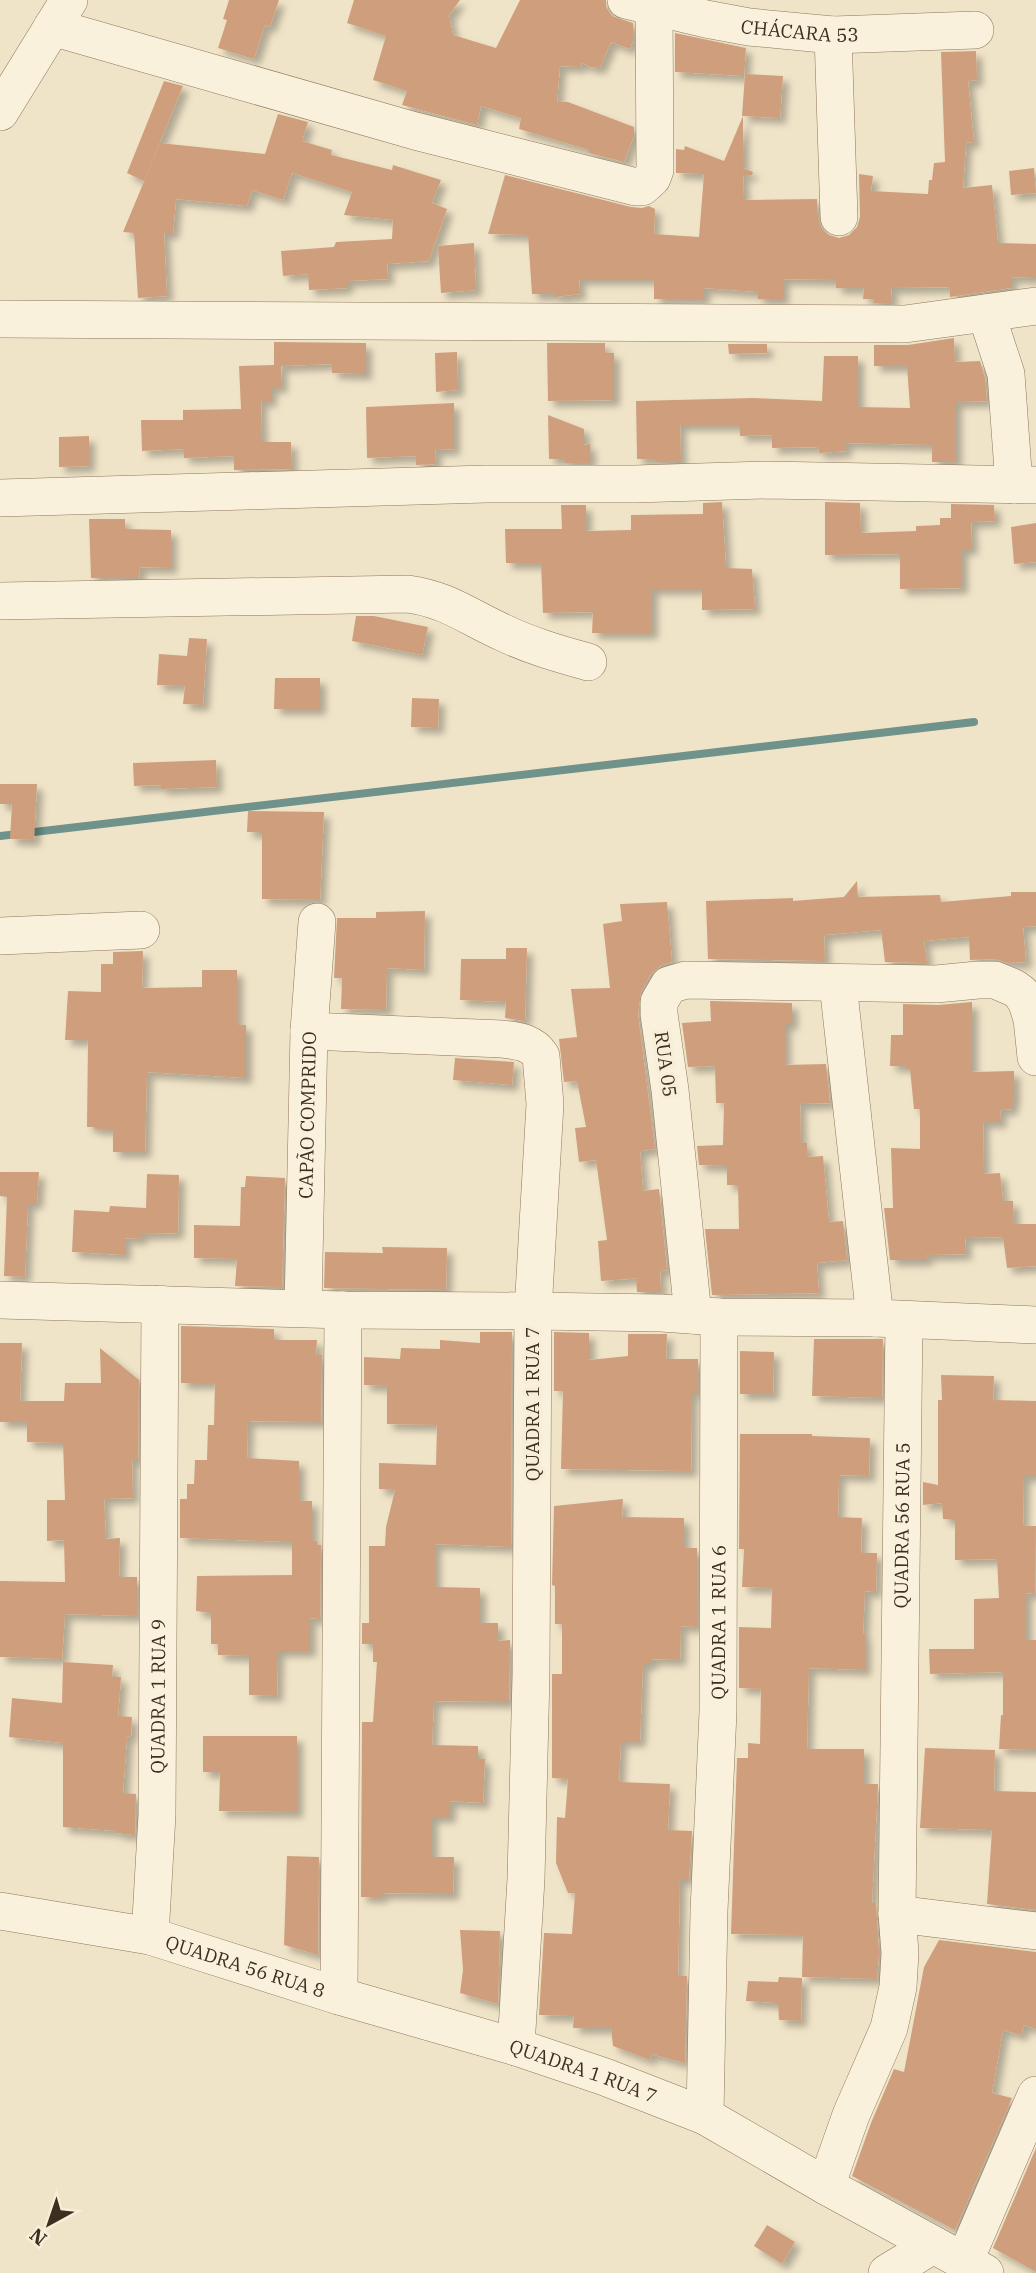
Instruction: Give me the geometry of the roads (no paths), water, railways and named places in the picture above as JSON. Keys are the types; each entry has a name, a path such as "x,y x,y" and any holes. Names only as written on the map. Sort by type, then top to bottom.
{"street":[{"path":"0,112 61,13 415,131 642,187 652,178 655,170 640,4"},
{"name":"CHÁCARA 53","path":"640,4 749,27 832,35 975,30"},
{"path":"832,35 839,216"},
{"path":"0,319 905,324 1036,306"},
{"path":"0,498 486,484 635,484 767,480 1025,485 1006,374 986,313"},
{"path":"0,601 408,594 447,604 516,638 588,662"},
{"name":"CAPÃO COMPRIDO","path":"303,1307 309,1031 317,922"},
{"path":"0,936 141,930"},
{"name":"RUA 05","path":"706,1316 659,1014 662,995 669,985 686,980 838,984"},
{"path":"838,984 936,985 978,980 1005,983 1021,993 1027,1003 1032,1019 1036,1057"},
{"name":"QUADRA 56 RUA 5","path":"826,2186 851,2115 889,2028 898,1987 900,1953 897,1914 890,1320 838,984"},
{"path":"309,1031 502,1039 523,1042 537,1051 541,1056 545,1104 533,1311 1036,1325"},
{"path":"0,1300 343,1310 339,1996"},
{"name":"QUADRA 1 RUA 9","path":"150,1936 157,1815 160,1304"},
{"name":"QUADRA 1 RUA 7","path":"343,1310 533,1311 526,1879 516,2047 705,2116"},
{"name":"QUADRA 1 RUA 6","path":"705,2116 709,1910 718,1712 706,1316"},
{"path":"0,1911 150,1936"},
{"path":"897,1914 1036,1930"},
{"name":"QUADRA 56 RUA 8","path":"150,1936 339,1996 516,2047"},
{"path":"961,2259 1036,2095"},
{"path":"705,2116 826,2186 961,2259"},
{"path":"887,2273 961,2259"}],"waterway":[{"path":"0,836 974,722"}]}
